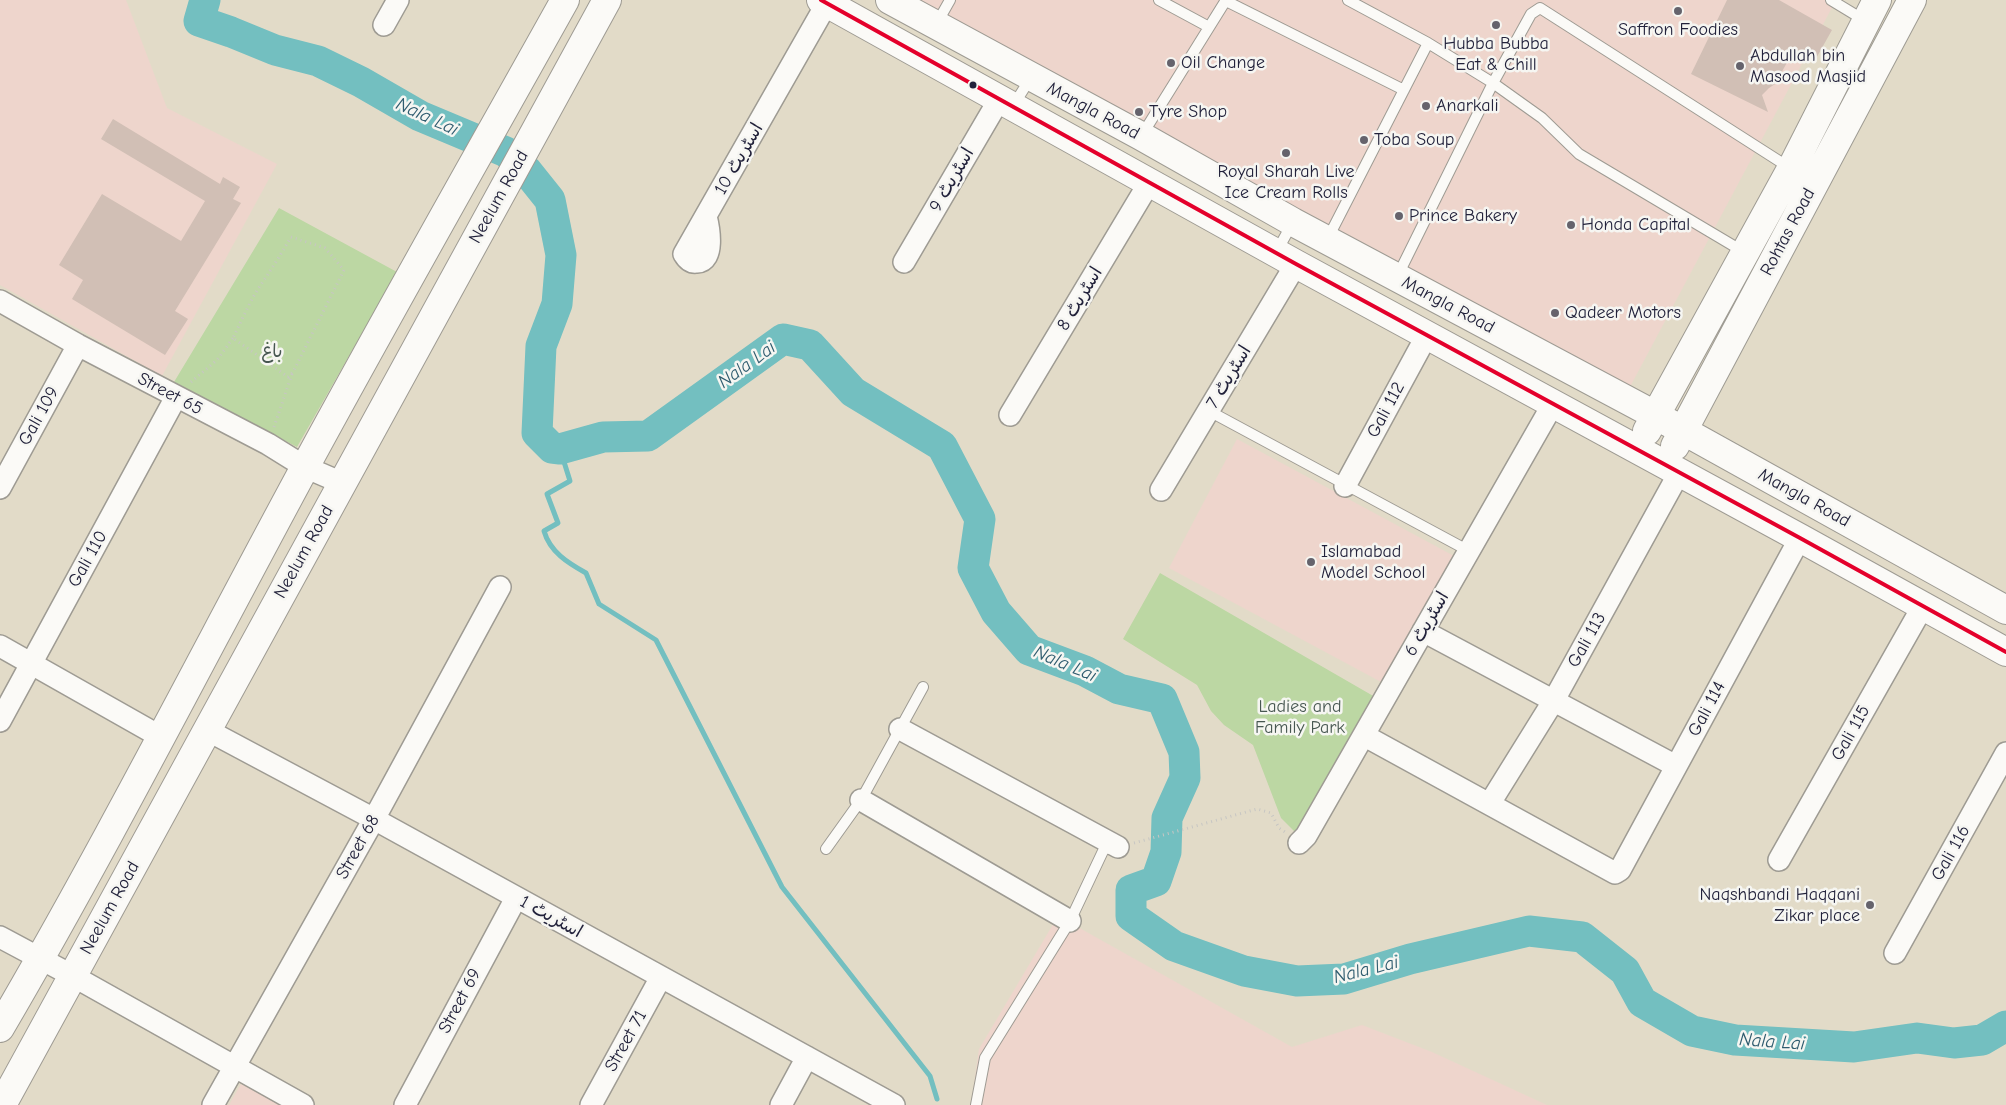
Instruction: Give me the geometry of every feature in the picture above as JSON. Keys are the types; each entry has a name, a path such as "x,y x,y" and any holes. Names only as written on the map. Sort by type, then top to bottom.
{"main road":[{"name":"Neelum Road","path":"0,1028 41,959 305,467 564,0"},
{"name":"Neelum Road","path":"2,1105 607,0"},
{"name":"Rohtas Road","path":"1672,469 1683,431 1912,0"},
{"name":"Mangla Road","path":"824,2 1007,102 1149,183 2006,652"},
{"name":"Mangla Road","path":"899,2 936,25 1141,136 1293,222 1683,431 2006,610"},
{"name":"Rohtas Road","path":"1637,449 1791,169 1871,11"}],"street":[{"path":"384,25 398,0"},
{"name":"اسٹریٹ 10","path":"706,216 710,240 707,256 700,262 694,263 688,260 684,254 824,2"},
{"name":"اسٹریٹ 9","path":"904,262 1007,102"},
{"name":"اسٹریٹ 8","path":"1010,415 1149,183"},
{"name":"اسٹریٹ 7","path":"1161,490 1209,411 1286,258"},
{"name":"Street 65","path":"0,301 78,345 268,444 305,467 342,483"},
{"name":"Gali 112","path":"1345,486 1427,335"},
{"name":"Gali 109","path":"0,488 78,345"},
{"name":"Gali 110","path":"0,720 176,397"},
{"name":"اسٹریٹ 6","path":"1299,843 1306,836 1365,736 1553,404"},
{"name":"Gali 113","path":"1490,803 1554,700 1672,469"},
{"name":"Gali 114","path":"1490,803 1610,871 1615,873 1620,870 1800,538"},
{"name":"Street 68","path":"213,1105 374,818 500,587"},
{"name":"Gali 115","path":"1780,860 1923,606"},
{"path":"1423,631 1676,766"},
{"path":"0,646 161,737"},
{"path":"900,729 1118,847"},
{"name":"اسٹریٹ 1","path":"207,730 374,818 894,1105"},
{"path":"1365,736 1490,803"},
{"name":"Gali 116","path":"1895,953 2006,753"},
{"path":"861,800 1070,920"},
{"name":"Street 69","path":"405,1105 516,898"},
{"path":"0,937 303,1105"},
{"name":"Street 71","path":"591,1105 661,977"},
{"path":"781,1105 807,1057"}],"lane":[{"path":"936,25 950,0"},
{"path":"1159,0 1209,28"},
{"path":"1141,136 1226,0 1404,90"},
{"path":"1348,0 1428,44 1493,83 1542,118 1579,154 1744,253"},
{"path":"1831,0 1871,11"},
{"path":"1396,277 1493,83 1531,14 1540,8 1791,169"},
{"path":"1327,240 1428,44"},
{"path":"1007,102 1031,78"},
{"path":"1286,258 1293,222"},
{"path":"1209,411 1345,486 1469,551"},
{"path":"826,849 861,800 924,687"},
{"path":"976,1105 985,1058 1070,920 1104,849 1118,847"}],"path":[{"path":"176,397 203,370 217,360 233,338 261,283 274,267 291,237 325,248 344,270 293,372 268,444"},
{"path":"233,338 288,377 293,372"},
{"path":"1118,847 1257,809 1271,812 1279,828 1299,843"}],"shaded area":[{"path":"0,0 126,0 167,108 277,164 162,376 0,285"},
{"path":"896,0 1836,0 1623,400"},
{"name":"Islamabad Model School","path":"1237,439 1454,556 1383,683 1169,568"},
{"path":"1058,916 1292,1047 1362,1025 1432,1052 1547,1105 971,1105 979,1049"},
{"path":"241,1084 280,1105 229,1105"}],"green space":[{"name":"باغ","path":"279,208 397,272 297,447 174,382"},
{"name":"Ladies and Family Park","path":"1160,573 1375,697 1297,834 1281,818 1253,745 1224,725 1211,711 1197,685 1123,639"}],"building":[{"path":"1727,0 1779,0 1832,30 1814,62 1794,50 1775,84 1762,95 1768,112 1691,74"},
{"path":"113,119 220,184 223,177 240,187 233,199 241,203 175,311 188,319 165,355 72,299 83,280 59,265 102,194 181,241 205,201 101,139"}],"waterway":[{"name":"Nala Lai","path":"205,0 199,21 275,50 318,61 361,82 420,116 506,152 526,170 550,200 561,255 557,304 541,346 537,433 552,448 560,449 603,437 648,436 783,339 810,345 853,392 942,446 980,519 973,568 996,612 1029,650 1085,671 1119,689 1162,699 1184,752 1185,778 1167,818 1166,852 1156,881 1131,890 1131,916 1174,946 1244,971 1297,981 1344,979 1410,959 1529,931 1582,937 1625,971 1642,1002 1692,1031 1735,1040 1854,1047 1917,1038 1954,1043 1982,1040 2006,1026"},
{"path":"560,449 570,481 547,494 558,523 544,531 551,545 566,561 586,573 599,604 656,640 782,887 930,1076 937,1099"}],"transit line":[{"path":"821,0 1296,264 2006,652"}],"place":[{"name":"Saffron Foodies","path":"1678,11"},
{"name":"Hubba Bubba Eat & Chill","path":"1496,25"},
{"name":"Oil Change","path":"1171,63"},
{"name":"Abdullah bin Masood Masjid","path":"1740,66"},
{"name":"Anarkali","path":"1426,106"},
{"name":"Tyre Shop","path":"1139,112"},
{"name":"Toba Soup","path":"1364,140"},
{"name":"Royal Sharah Live Ice Cream Rolls","path":"1286,153"},
{"name":"Prince Bakery","path":"1399,216"},
{"name":"Honda Capital","path":"1571,225"},
{"name":"Qadeer Motors","path":"1555,313"},
{"name":"Islamabad Model School","path":"1311,562"},
{"name":"Naqshbandi Haqqani Zikar place","path":"1870,905"}]}
